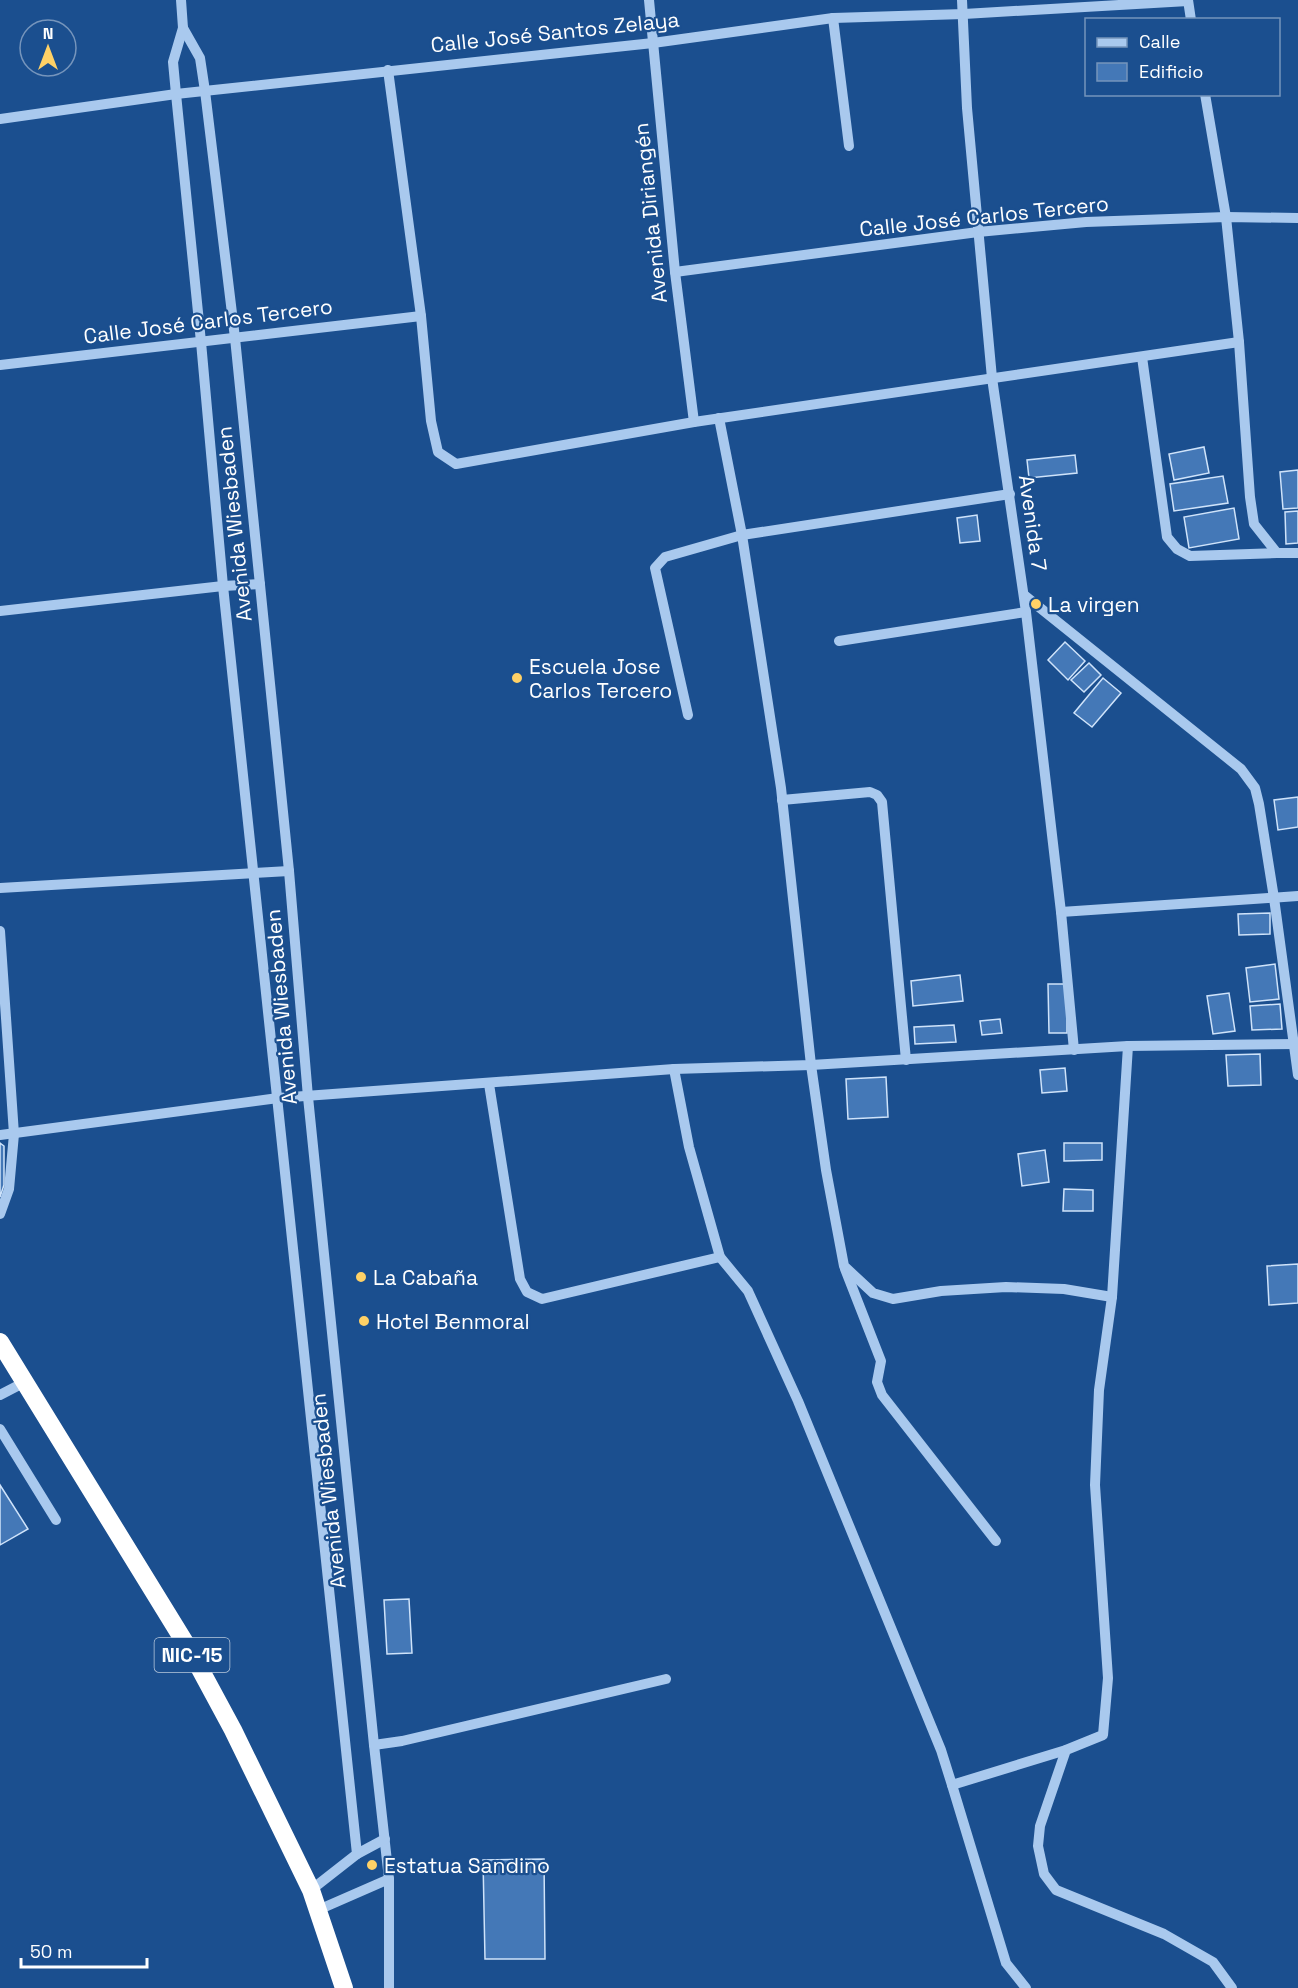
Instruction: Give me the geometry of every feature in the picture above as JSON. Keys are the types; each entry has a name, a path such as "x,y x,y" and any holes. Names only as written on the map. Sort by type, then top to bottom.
{"highway":[{"name":"NIC-15","path":"0,1342 192,1653 233,1730 311,1890 344,1988"}],"street":[{"name":"Avenida Wiesbaden","path":"181,0 183,27 173,62 176,94 223,586 357,1854"},
{"name":"Avenida Diriangén","path":"649,0 675,272 694,422"},
{"name":"Avenida 7","path":"962,0 968,108 992,378 1024,595 1061,912 1074,1050"},
{"name":"Calle José Santos Zelaya","path":"0,119 176,94 653,43 833,18 964,14 1188,0"},
{"path":"1188,0 1191,18"},
{"path":"833,18 849,146"},
{"name":"Avenida Wiesbaden","path":"183,27 200,58 235,338 289,871 308,1097 389,1879 389,1988"},
{"path":"388,70 421,316 431,421 438,452 456,464 719,418 1239,342"},
{"path":"1205,96 1226,217 1254,524 1277,553"},
{"name":"Calle José Carlos Tercero","path":"675,272 978,232 1086,222 1226,217 1298,218"},
{"name":"Calle José Carlos Tercero","path":"0,365 421,316"},
{"path":"1142,357 1167,537 1177,549 1190,556 1298,553"},
{"path":"719,418 742,535 782,800 811,1065 826,1170 844,1266 881,1361 877,1382 882,1395 996,1541"},
{"path":"688,715 655,568 665,557 742,535 1010,494"},
{"path":"0,611 223,586 260,584"},
{"path":"1024,595 1241,769 1255,788 1296,1044 1298,1076"},
{"path":"839,641 1026,612"},
{"path":"782,800 870,792 877,795 882,802 906,1060"},
{"path":"0,888 289,871"},
{"path":"1061,912 1298,896"},
{"path":"0,931 14,1134 9,1189 0,1214"},
{"path":"0,1135 278,1098 674,1069 811,1065 1128,1046 1296,1044"},
{"path":"952,1785 1066,1750 1103,1735 1108,1678 1095,1485 1099,1390 1112,1297 1128,1046"},
{"path":"674,1069 689,1147 720,1257 748,1291 798,1401 941,1750 1006,1963 1026,1988"},
{"path":"489,1084 520,1279 527,1292 542,1299 720,1257"},
{"path":"844,1266 873,1293 892,1299 941,1291 1006,1287 1064,1289 1112,1297"},
{"path":"0,1395 25,1382"},
{"path":"0,1429 56,1520"},
{"path":"374,1745 402,1741 666,1679"},
{"path":"1066,1750 1040,1826 1038,1846 1044,1874 1056,1890 1164,1934 1213,1962 1232,1988"},
{"path":"311,1890 357,1854 385,1839"},
{"path":"318,1910 389,1879"}],"building":[{"path":"1204,447 1209,473 1174,480 1169,454"},
{"path":"1075,455 1077,473 1029,478 1027,460"},
{"path":"1298,470 1298,508 1283,509 1280,472"},
{"path":"1223,476 1228,503 1174,511 1170,484"},
{"path":"1234,508 1239,539 1189,548 1184,517"},
{"path":"1298,511 1298,543 1286,544 1285,512"},
{"path":"977,515 980,541 960,543 957,518"},
{"path":"1065,642 1085,661 1068,680 1048,660"},
{"path":"1089,663 1101,675 1084,692 1071,680"},
{"path":"1103,678 1121,693 1092,727 1074,713"},
{"path":"1298,797 1298,827 1278,830 1274,800"},
{"path":"1270,913 1270,934 1239,935 1238,914"},
{"path":"1275,964 1279,999 1250,1002 1246,968"},
{"path":"960,975 963,1001 913,1006 911,981"},
{"path":"1048,984 1067,984 1067,1033 1049,1033"},
{"path":"1229,993 1235,1031 1213,1034 1207,996"},
{"path":"1280,1004 1282,1029 1252,1030 1250,1006"},
{"path":"1000,1019 1002,1033 982,1035 980,1021"},
{"path":"954,1025 956,1042 915,1044 914,1027"},
{"path":"1260,1054 1261,1085 1228,1086 1226,1055"},
{"path":"1065,1068 1067,1091 1042,1093 1040,1070"},
{"path":"886,1077 888,1117 848,1119 846,1079"},
{"path":"0,1143 4,1146 4,1185 0,1197"},
{"path":"1064,1143 1102,1143 1102,1160 1064,1161"},
{"path":"1045,1150 1049,1182 1022,1186 1018,1154"},
{"path":"1064,1189 1093,1190 1093,1211 1063,1211"},
{"path":"1298,1264 1298,1303 1269,1305 1267,1266"},
{"path":"0,1485 28,1529 0,1545"},
{"path":"409,1599 412,1653 387,1654 384,1600"},
{"path":"544,1859 545,1959 485,1959 483,1860"}],"place":[{"name":"La virgen","path":"1036,604"},
{"name":"Escuela Jose Carlos Tercero","path":"517,678"},
{"name":"La Cabaña","path":"361,1277"},
{"name":"Hotel Benmoral","path":"364,1321"},
{"name":"Estatua Sandino","path":"372,1865"}]}
